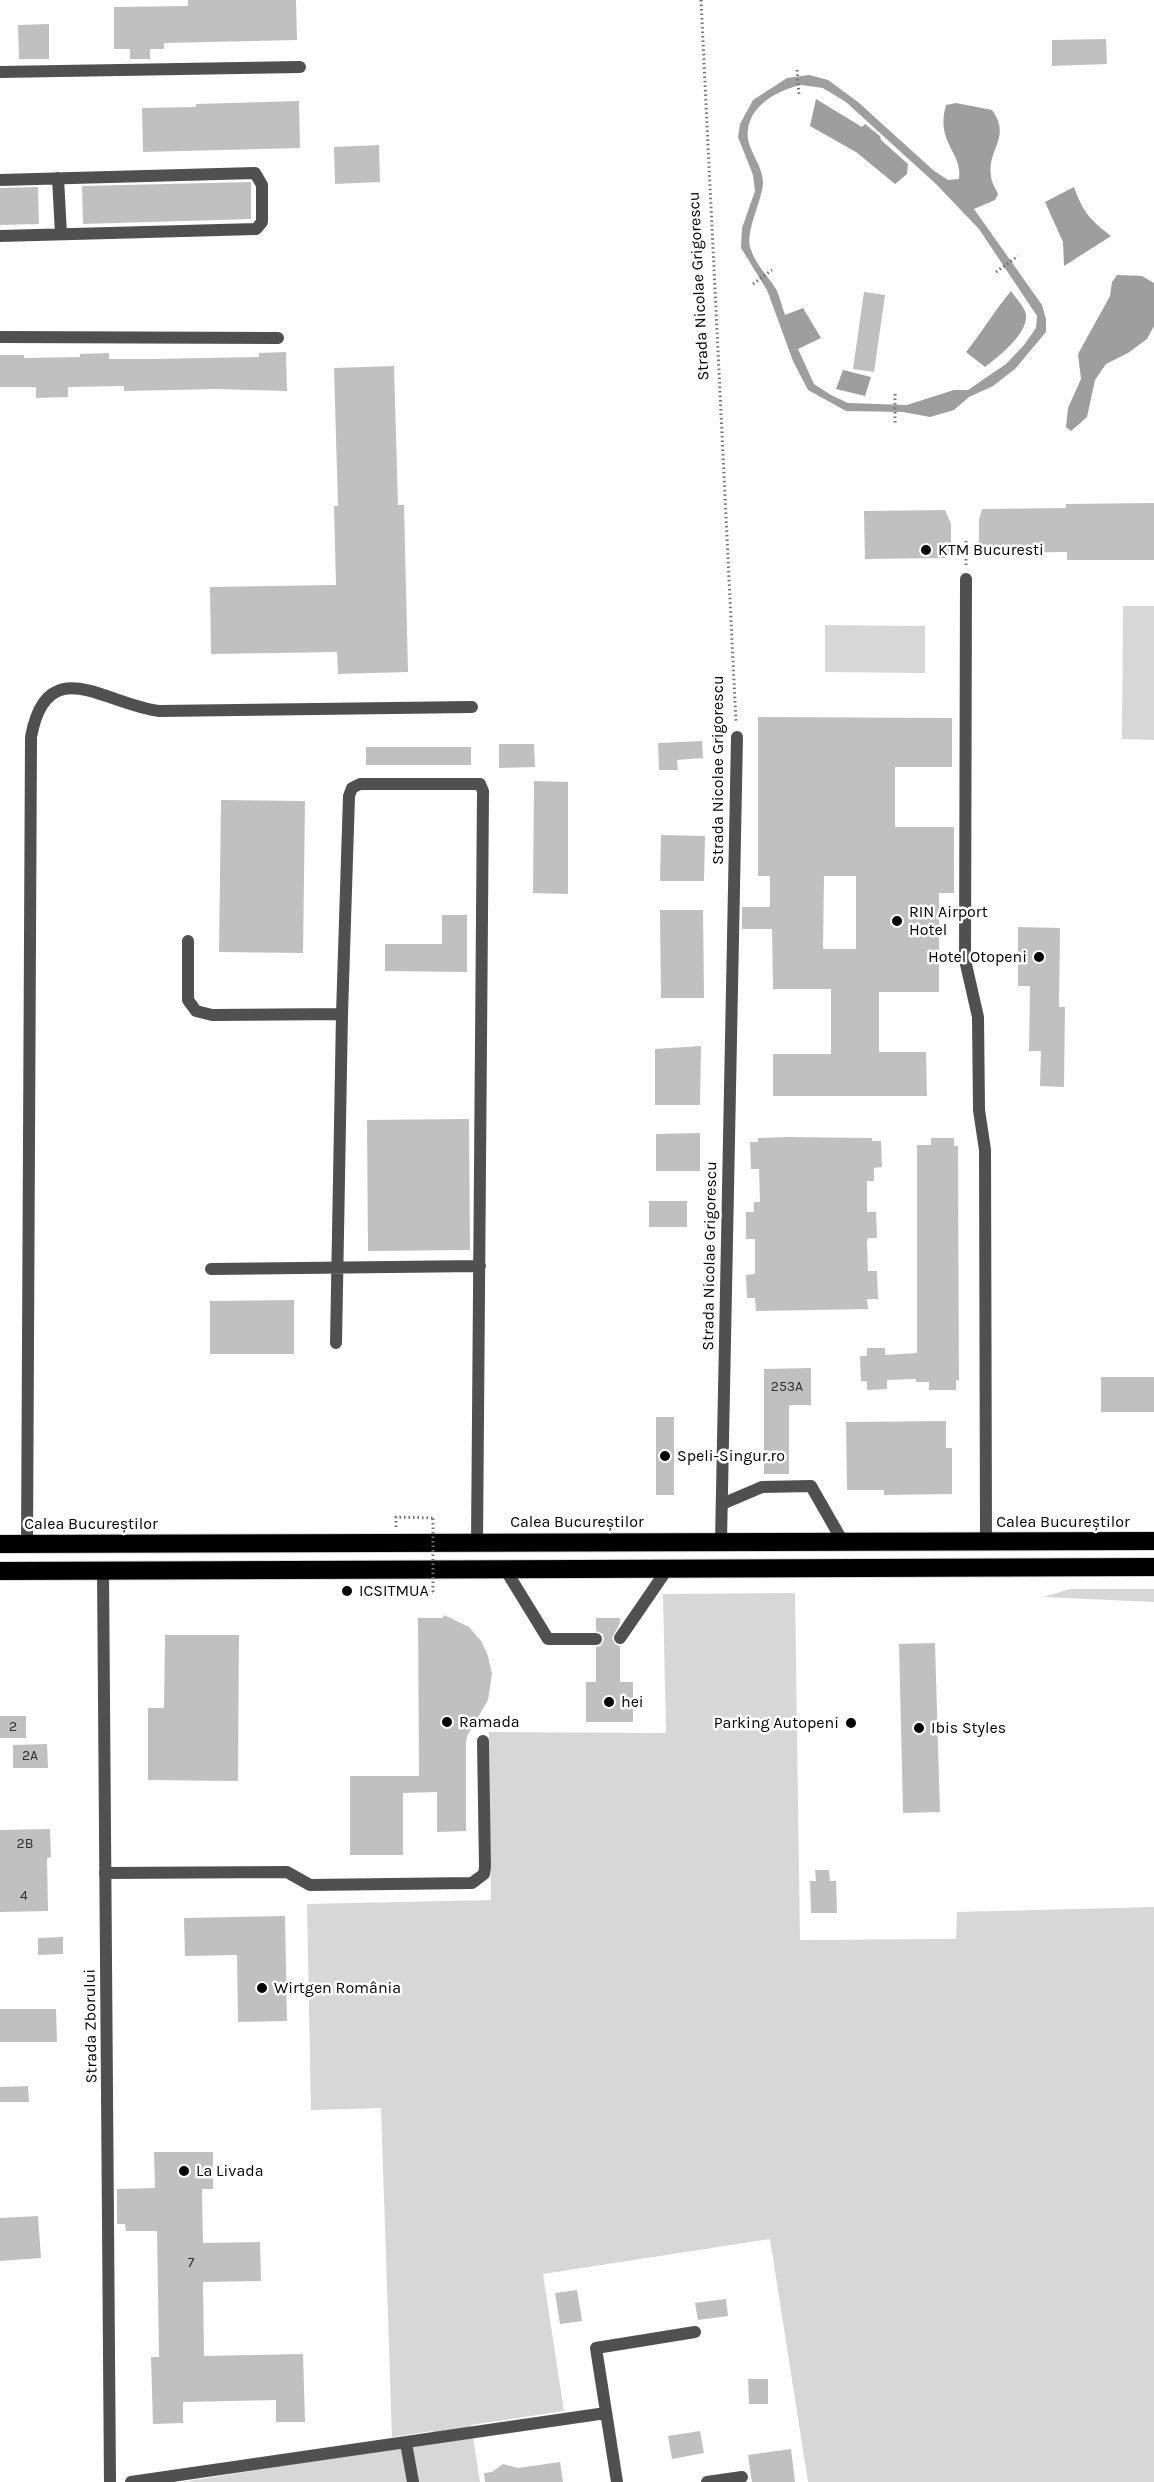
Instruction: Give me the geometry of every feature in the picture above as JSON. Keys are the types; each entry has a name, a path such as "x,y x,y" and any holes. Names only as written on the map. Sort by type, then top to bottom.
{"highway":[{"name":"Calea Bucureștilor","path":"0,1544 1154,1541"},
{"path":"0,1571 1154,1567"}],"street":[{"path":"0,72 300,67"},
{"path":"0,180 255,174 262,185 262,222 256,229 0,236"},
{"path":"58,178 61,234"},
{"path":"0,337 278,338"},
{"path":"966,579 965,960 978,1017 979,1110 985,1150 986,1542"},
{"path":"27,1544 31,737 35,716 51,695 80,687 91,689 129,705 159,711 472,707"},
{"name":"Strada Nicolae Grigorescu","path":"721,1541 737,737"},
{"path":"336,1342 342,1014 349,796 352,788 360,783 480,784 483,791 477,1542"},
{"path":"188,941 188,1000 196,1011 212,1015 342,1014"},
{"path":"211,1269 480,1266"},
{"path":"722,1504 762,1487 811,1486 843,1542"},
{"path":"620,1638 668,1568"},
{"path":"505,1569 548,1639 596,1639"},
{"name":"Strada Zborului","path":"103,1570 110,2482"},
{"path":"105,1873 287,1872 310,1885 472,1883 484,1874 485,1867 483,1741"},
{"path":"617,2482 596,2348 695,2332"},
{"path":"131,2482 606,2413"},
{"path":"406,2443 413,2482"},
{"path":"707,2482 742,2476"}],"path":[{"name":"Strada Nicolae Grigorescu","path":"701,0 737,737"},
{"path":"797,70 799,95"},
{"path":"996,272 1018,256"},
{"path":"753,284 772,270"},
{"path":"895,394 896,425"},
{"path":"966,541 966,579"},
{"path":"396,1517 433,1518 433,1592 396,1592"}],"shaded area":[{"path":"809,75 828,80 858,102 933,170 948,180 959,179 959,170 944,129 946,105 956,103 992,110 998,120 999,136 992,158 991,176 998,194 995,200 974,209 1042,305 1046,319 1046,332 1015,369 993,386 969,397 954,410 930,417 903,412 846,411 808,390 793,361 767,290 741,248 742,228 755,191 753,175 738,137 740,124 753,100 787,78","holes":["801,85 823,88 846,102 936,184 979,229 1037,316 1036,328 1024,345 1006,364 968,390 954,390 907,405 848,403 814,384 798,349 821,338 803,308 785,315 779,295 759,266 749,243 751,226 763,183 761,171 749,144 748,128 751,118 764,102 782,91"]},
{"path":"816,99 862,127 865,124 880,136 881,140 908,164 907,174 895,184 856,152 810,126"},
{"path":"1074,187 1088,215 1111,236 1064,266 1063,242 1045,202"},
{"path":"1117,275 1142,276 1154,283 1154,326 1147,339 1128,353 1106,364 1095,380 1087,417 1071,431 1066,427 1068,408 1081,379 1078,354 1110,296 1112,282"},
{"path":"1011,291 1025,311 1024,326 1013,342 985,367 966,352"},
{"path":"843,370 871,377 865,396 836,389"},
{"path":"1123,606 1154,606 1154,740 1122,739"},
{"path":"825,625 925,626 925,673 825,672"},
{"path":"1070,1589 1154,1589 1154,1602 1043,1597"},
{"path":"795,1593 800,1940 956,1939 957,1912 1154,1907 1154,2482 808,2482 770,2239 543,2274 564,2411 471,2425 480,2482 182,2482 427,2443 433,2431 392,2437 381,2108 311,2110 307,1904 491,1900 489,1732 666,1733 663,1594"}],"building":[{"path":"188,0 296,0 297,40 164,43 164,49 150,49 150,59 130,59 130,49 114,49 114,7 188,6"},
{"path":"49,24 49,59 19,59 18,25"},
{"path":"1106,39 1107,64 1052,66 1052,40"},
{"path":"299,101 300,148 143,152 142,108"},
{"path":"379,145 380,182 335,184 334,147"},
{"path":"251,182 251,219 83,224 82,186"},
{"path":"38,187 39,224 0,225 0,188"},
{"path":"864,292 885,295 874,372 853,369"},
{"path":"286,352 287,391 216,389 124,391 124,386 68,387 68,397 36,398 36,387 0,387 0,355 24,355 24,358 80,357 80,354 109,353 109,359 151,359 259,357 259,353"},
{"path":"394,366 398,505 404,505 408,672 338,674 337,652 211,654 210,587 336,585 334,506 338,506 334,368"},
{"path":"1154,503 1154,560 1067,560 1067,552 984,553 979,541 979,520 982,509 1066,508 1066,504"},
{"path":"945,510 951,524 951,544 946,558 865,559 864,511"},
{"name":"RIN Airport Hotel","path":"758,717 952,718 952,767 895,767 895,827 954,827 954,893 939,893 939,992 879,992 879,1052 926,1052 927,1096 773,1096 773,1054 831,1054 831,989 773,989 772,929 742,929 742,907 770,907 770,876 758,876","holes":["824,876 856,876 856,949 823,949"]},
{"path":"702,741 703,758 677,760 678,770 659,770 658,743"},
{"path":"499,744 534,744 535,767 499,768"},
{"path":"366,747 471,747 471,765 366,765"},
{"path":"534,781 568,782 568,894 533,893"},
{"path":"221,800 305,801 303,953 219,952"},
{"path":"661,835 705,836 704,881 660,881"},
{"path":"660,910 703,910 704,998 661,998"},
{"path":"442,915 467,915 467,972 385,971 385,944 442,944"},
{"path":"1018,927 1060,928 1059,1007 1065,1007 1064,1087 1040,1086 1041,1051 1029,1051 1030,986 1018,986"},
{"path":"701,1046 700,1105 655,1105 655,1049"},
{"path":"469,1119 470,1250 368,1251 367,1120"},
{"path":"700,1133 700,1171 656,1171 656,1134"},
{"path":"758,1138 872,1138 872,1141 881,1141 882,1167 874,1168 874,1181 867,1181 867,1212 876,1212 877,1238 868,1238 868,1271 877,1271 878,1299 867,1299 868,1309 756,1311 755,1298 747,1298 746,1275 755,1274 755,1239 746,1239 746,1212 754,1212 754,1202 760,1202 759,1169 751,1169 750,1142 758,1142"},
{"path":"931,1138 954,1138 954,1146 958,1146 959,1381 956,1380 956,1390 929,1390 929,1382 916,1382 916,1379 887,1380 887,1389 867,1390 867,1381 861,1381 860,1356 867,1356 867,1348 885,1348 885,1355 917,1353 917,1145 931,1145"},
{"path":"649,1201 687,1201 687,1227 649,1227"},
{"path":"294,1300 294,1354 210,1354 210,1301"},
{"path":"811,1368 811,1405 789,1405 789,1474 764,1474 764,1369"},
{"path":"1101,1377 1154,1377 1154,1412 1101,1412"},
{"name":"Speli-Singur.ro","path":"656,1417 674,1417 674,1495 656,1495"},
{"path":"946,1421 946,1448 952,1448 952,1494 884,1495 884,1490 847,1490 846,1422"},
{"name":"Ramada","path":"444,1615 469,1627 481,1641 488,1656 492,1674 488,1700 467,1736 466,1831 437,1832 437,1792 403,1793 403,1855 350,1855 350,1776 419,1776 418,1618 443,1618"},
{"path":"596,1618 620,1618 620,1623 612,1638 615,1644 620,1646 620,1682 633,1682 633,1722 586,1722 586,1682 596,1682 596,1647 601,1646 604,1640 603,1634 596,1631"},
{"path":"165,1635 239,1635 238,1781 148,1780 148,1708 164,1708"},
{"name":"Ibis Styles","path":"935,1643 940,1812 903,1813 899,1644"},
{"path":"0,1716 26,1716 26,1738 0,1738"},
{"path":"47,1744 48,1768 13,1768 13,1745"},
{"path":"50,1829 51,1857 47,1858 48,1911 0,1912 0,1830"},
{"path":"815,1870 829,1870 830,1881 836,1881 837,1913 811,1913 810,1881 816,1881"},
{"name":"Wirtgen România","path":"285,1916 287,2021 238,2022 237,1955 185,1956 184,1918"},
{"path":"63,1937 63,1954 38,1955 38,1938"},
{"path":"0,2009 56,2009 57,2042 0,2042"},
{"path":"28,2086 29,2102 0,2102 0,2087"},
{"path":"154,2152 213,2152 213,2189 202,2189 203,2243 260,2242 261,2281 203,2282 204,2356 303,2354 305,2422 276,2422 276,2400 183,2402 183,2423 153,2424 151,2357 159,2357 157,2231 126,2231 125,2224 117,2224 117,2189 155,2188"},
{"path":"38,2216 41,2258 0,2261 0,2218"},
{"path":"577,2290 582,2321 560,2324 555,2293"},
{"path":"726,2299 728,2316 698,2320 695,2303"},
{"path":"748,2379 768,2379 768,2404 749,2404"},
{"path":"700,2431 704,2453 672,2459 668,2436"},
{"path":"791,2449 795,2482 752,2482 748,2455"},
{"path":"560,2462 563,2482 485,2482 484,2473 492,2472 503,2464 518,2468"}],"place":[{"name":"KTM Bucuresti","path":"926,550"},
{"name":"RIN Airport Hotel","path":"897,921"},
{"name":"Hotel Otopeni","path":"1039,957"},
{"name":"Speli-Singur.ro","path":"665,1456"},
{"name":"ICSITMUA","path":"347,1591"},
{"name":"hei","path":"609,1702"},
{"name":"Ramada","path":"447,1722"},
{"name":"Parking Autopeni","path":"851,1723"},
{"name":"Ibis Styles","path":"919,1728"},
{"name":"Wirtgen România","path":"262,1988"},
{"name":"La Livada","path":"184,2171"}]}
